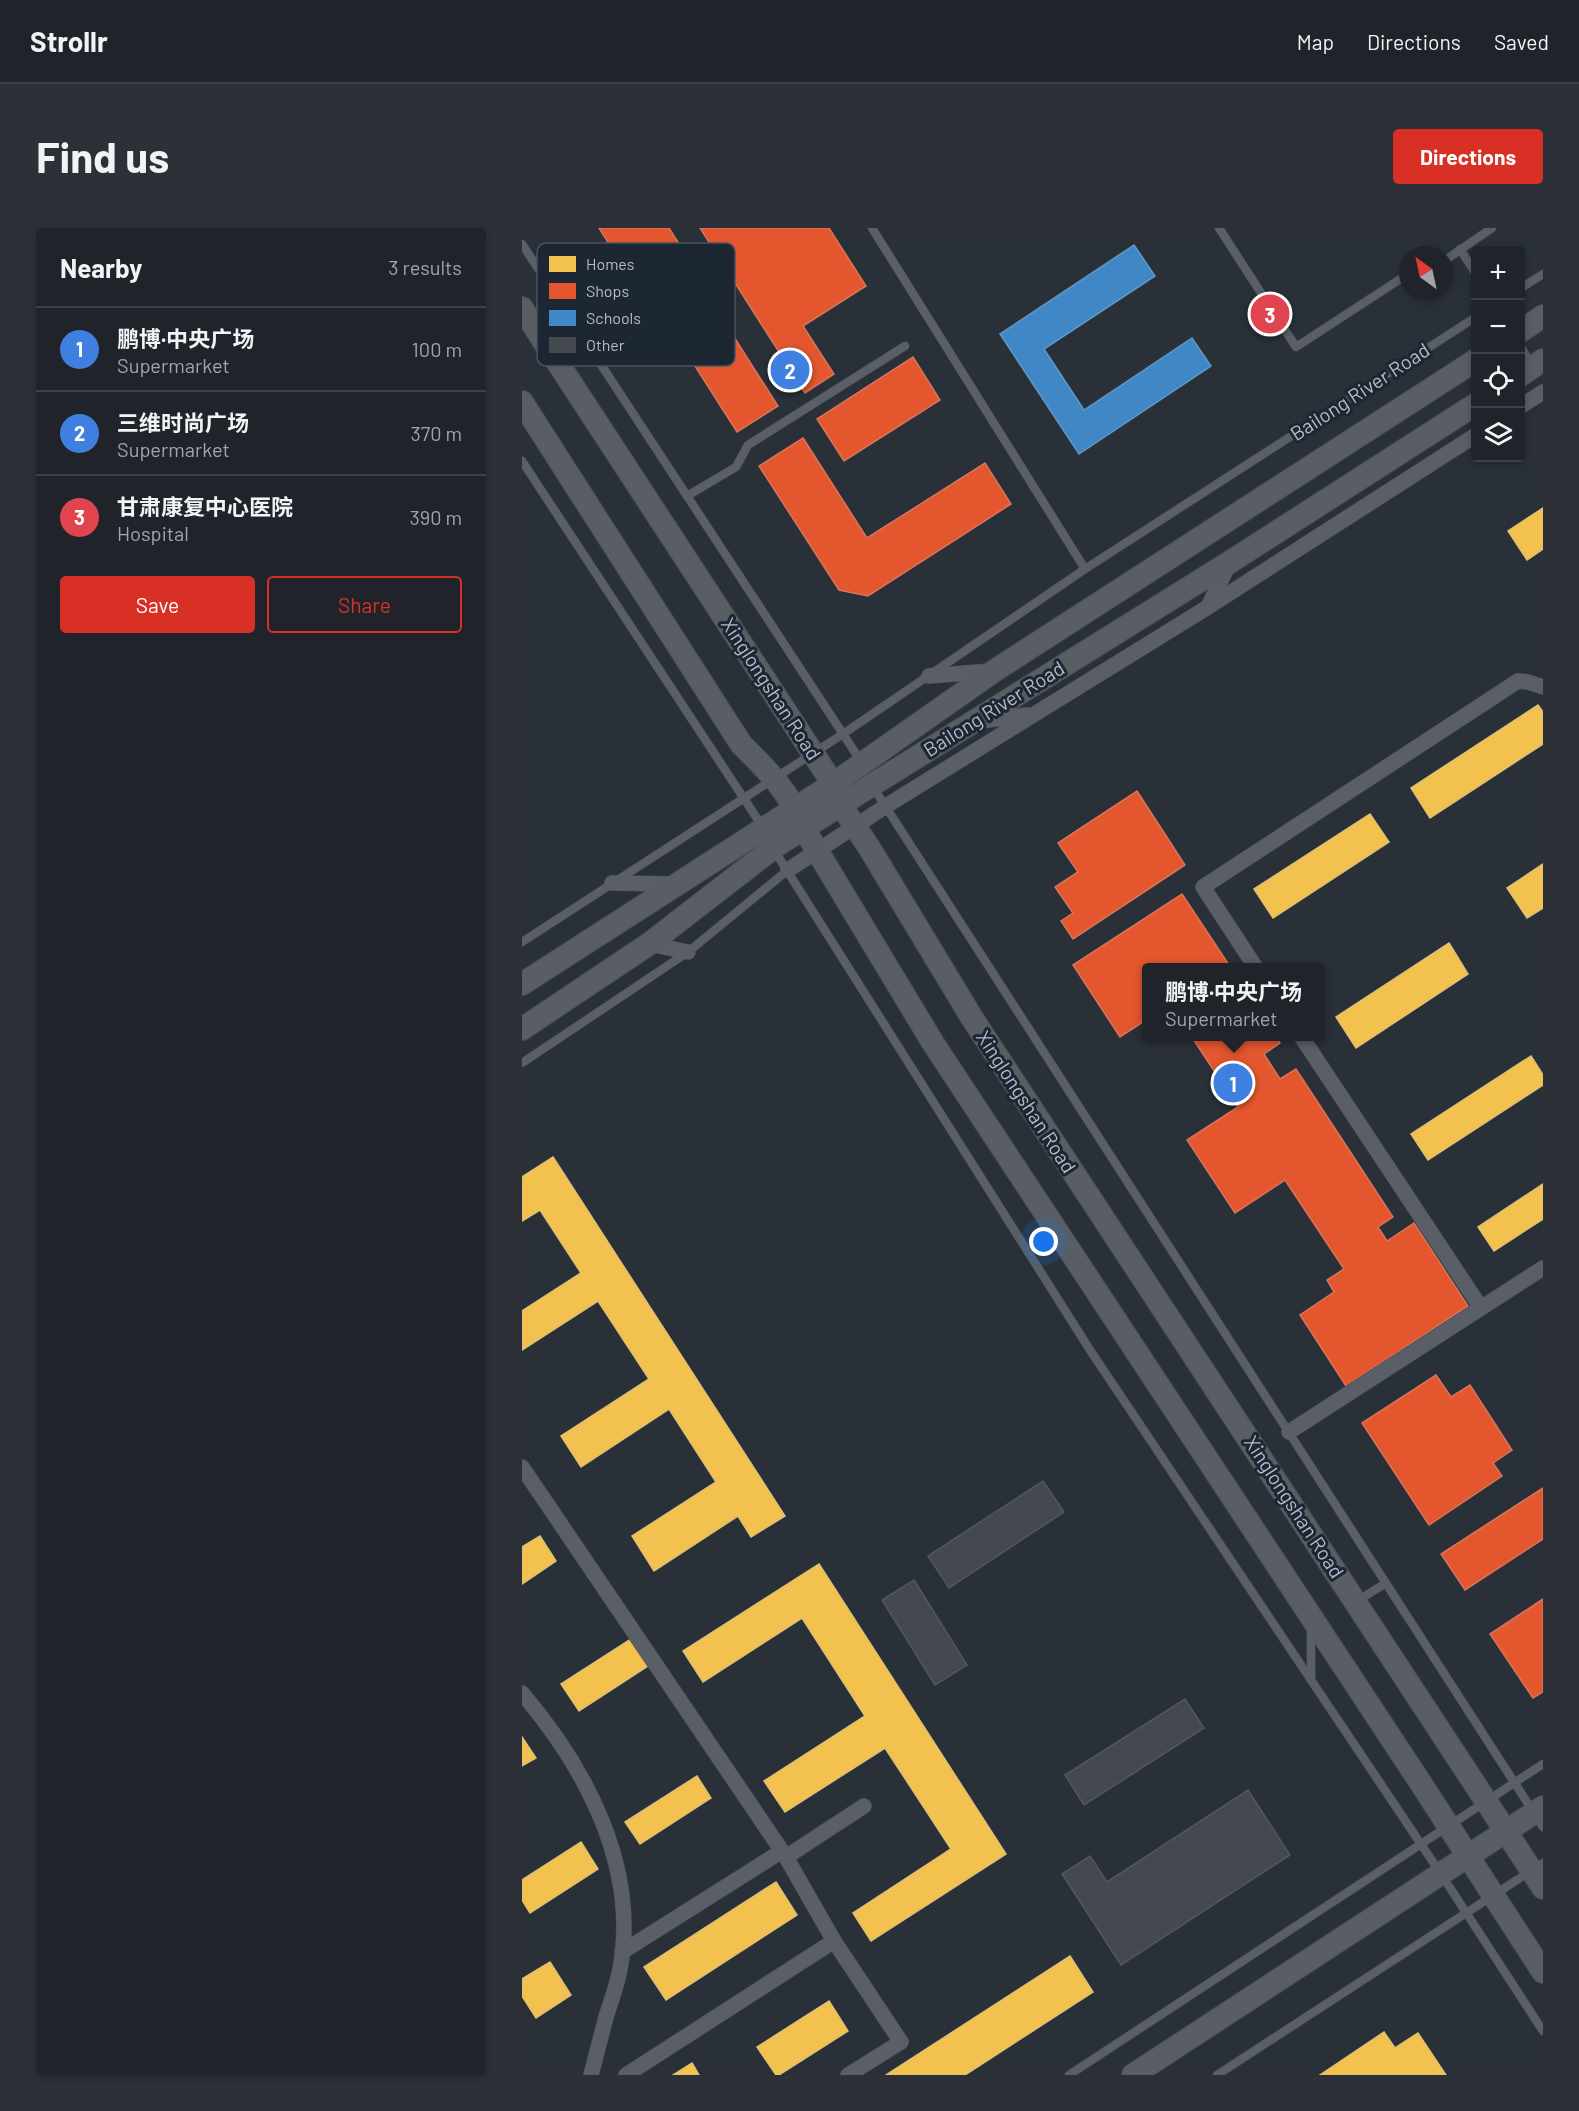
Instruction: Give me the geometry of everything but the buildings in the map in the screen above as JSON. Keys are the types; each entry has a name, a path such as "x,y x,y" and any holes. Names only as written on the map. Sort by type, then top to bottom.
{"street":[{"name":"Xinglongshan Road","path":"522,308 537,331"},
{"path":"1525,328 1543,316"},
{"name":"Bailong River Road","path":"522,984 675,884 769,839 837,795 867,775 994,671 1471,363"},
{"name":"Xinglongshan Road","path":"560,366 814,753 855,826 972,1018 1506,1831 1539,1874"},
{"path":"1525,403 1543,392"},
{"path":"522,402 741,744 776,778 933,1043 1543,1972"},
{"name":"Bailong River Road","path":"867,775 974,722 1230,562 1471,407"},
{"name":"Bailong River Road","path":"788,870 886,806 1208,607 1471,438"},
{"path":"1208,607 1230,562"},
{"path":"929,676 994,671"},
{"path":"1253,963 1203,887 1518,681 1543,687"},
{"path":"974,722 1033,714"},
{"name":"Bailong River Road","path":"522,1029 649,944 769,839"},
{"path":"612,883 675,884"},
{"path":"649,944 688,952"},
{"path":"1304,1041 1481,1308"},
{"path":"1289,1432 1543,1268"},
{"path":"522,1467 784,1854 834,1941 901,2042 848,2075"},
{"path":"522,1693 548,1726 571,1762 598,1812 611,1844 620,1878 624,1920 622,1952 615,1992 591,2075"},
{"path":"622,1952 864,1806"},
{"path":"1133,2075 1506,1831 1540,1816"},
{"path":"626,2075 834,1941"}],"lane":[{"path":"872,228 1085,569"},
{"path":"1219,228 1296,347 1399,280"},
{"path":"1453,254 1492,228"},
{"path":"522,244 537,267"},
{"path":"1460,249 1471,266"},
{"path":"1525,285 1543,274"},
{"name":"Bailong River Road","path":"522,942 843,734 1085,569 1471,321"},
{"path":"687,496 736,467 748,445 905,346"},
{"path":"1525,354 1532,367"},
{"path":"602,366 843,734 886,806 1514,1782 1540,1816"},
{"path":"522,461 744,799 1090,1350 1467,1913 1543,2031"},
{"path":"522,1063 688,952 788,870"},
{"path":"1356,1601 1386,1583"},
{"path":"1311,1616 1311,1680"},
{"path":"1069,2075 1543,1764"},
{"path":"1217,2075 1494,1896 1539,1874"}],"place":[{"name":"甘肃康复中心医院","path":"1270,314"},
{"name":"三维时尚广场","path":"790,370"},
{"name":"鹏博·中央广场","path":"1233,1083"}]}
